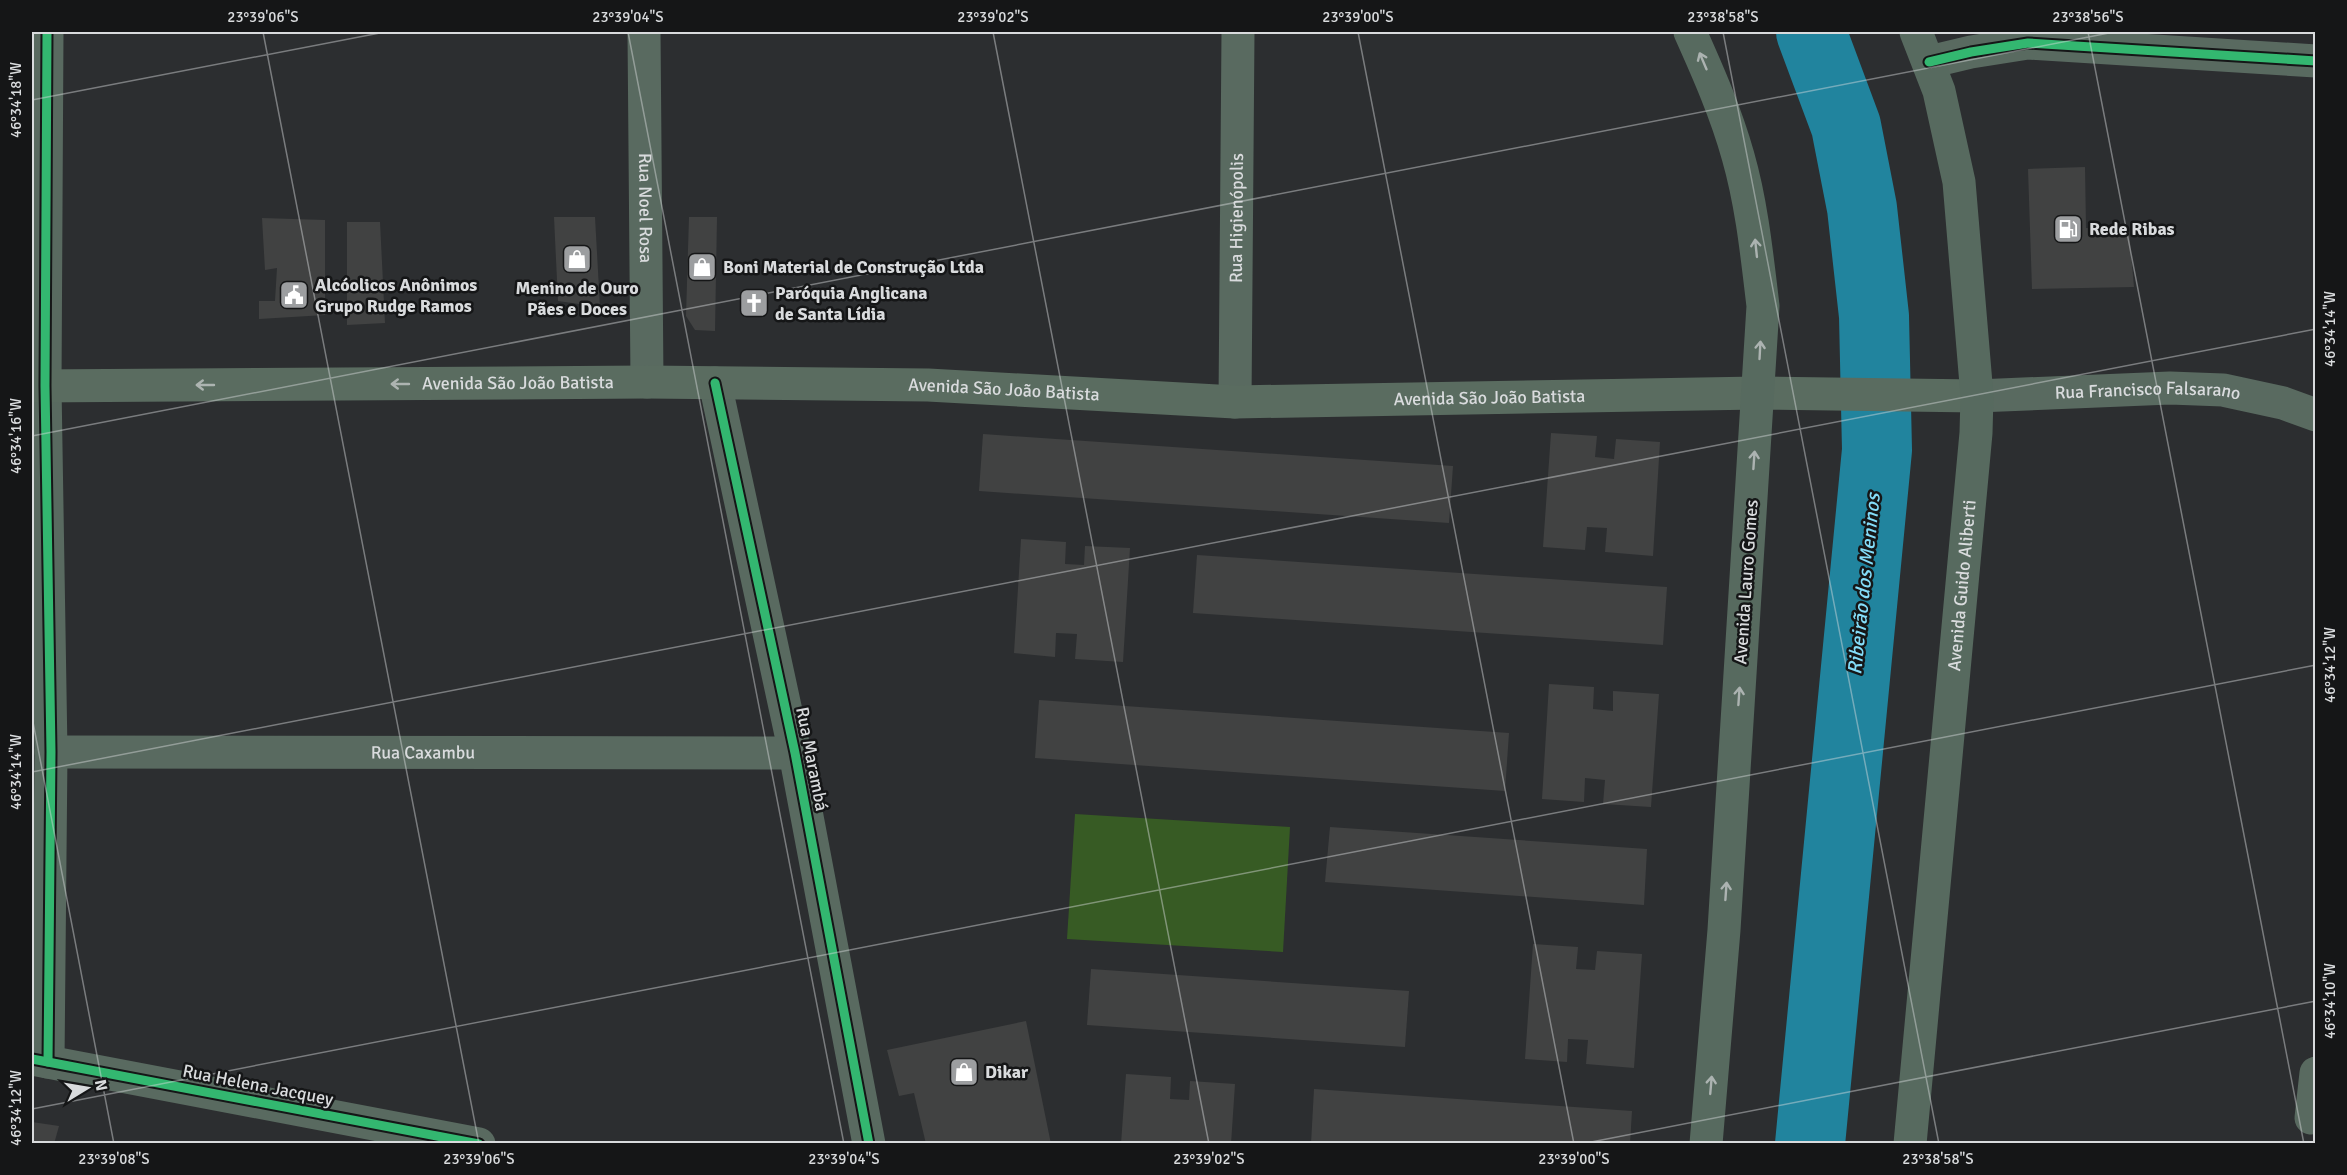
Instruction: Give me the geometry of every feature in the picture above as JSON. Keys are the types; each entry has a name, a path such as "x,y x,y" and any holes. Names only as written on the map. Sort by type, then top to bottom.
{"main road":[{"name":"Avenida Lauro Gomes","path":"1690,32 1721,104 1735,147 1754,230 1762,306 1724,930 1706,1143"},
{"name":"Avenida Guido Aliberti","path":"1910,1143 1975,443 1977,396 1959,182 1939,91 1916,32"},
{"name":"Avenida São João Batista","path":"38,386 647,382 928,385 1235,402 1758,393 1977,396"}],"street":[{"path":"40,1060 51,752 38,386 47,32"},
{"name":"Rua Noel Rosa","path":"644,32 647,382"},
{"name":"Rua Higienópolis","path":"1235,402 1238,32"},
{"path":"1929,62 2026,37 2316,62"},
{"name":"Rua Marambá","path":"715,383 795,753 869,1143"},
{"name":"Rua Francisco Falsarano","path":"1977,396 2170,388 2223,390 2283,404 2316,415"},
{"name":"Rua Caxambu","path":"51,752 795,753"},
{"name":"Rua Helena Jacquey","path":"40,1060 479,1143"},
{"path":"2311,1118 2316,1073"}],"green space":[{"path":"1075,814 1290,827 1283,952 1067,939"}],"building":[{"name":"Rede Ribas","path":"2085,167 2086,228 2129,230 2134,287 2032,289 2028,169"},
{"name":"Menino de Ouro Pães e Doces","path":"554,217 595,217 600,307 558,301"},
{"name":"Boni Material de Construção Ltda","path":"689,217 717,217 715,331 695,330 686,316"},
{"path":"262,218 325,220 325,315 259,319 259,301 275,301 277,268 265,270"},
{"path":"347,222 380,222 385,323 347,325"},
{"path":"1551,433 1597,436 1595,457 1614,459 1616,439 1660,442 1653,556 1605,552 1607,528 1587,527 1585,550 1543,547"},
{"path":"983,434 1453,466 1449,523 979,491"},
{"path":"1021,539 1066,542 1065,564 1084,565 1085,546 1130,548 1123,662 1075,659 1077,634 1056,633 1055,657 1014,653"},
{"path":"1197,555 1667,587 1663,645 1193,613"},
{"path":"1549,684 1594,687 1593,709 1613,711 1613,691 1659,694 1651,807 1603,804 1605,780 1585,778 1584,802 1542,799"},
{"path":"1039,700 1509,733 1505,791 1035,758"},
{"path":"1330,827 1647,849 1644,905 1325,882"},
{"path":"1533,944 1578,947 1576,969 1595,970 1597,951 1642,954 1634,1068 1586,1064 1588,1040 1568,1039 1567,1062 1525,1059"},
{"path":"1091,969 1409,991 1405,1047 1087,1025"},
{"name":"Dikar","path":"1026,1021 1051,1144 926,1144 914,1093 899,1096 887,1050"},
{"path":"1126,1074 1171,1077 1170,1099 1189,1100 1190,1081 1235,1084 1231,1144 1121,1144"},
{"path":"1314,1089 1632,1111 1630,1144 1311,1144"},
{"path":"32,1122 59,1126 54,1144 32,1144"}],"waterway":[{"name":"Ribeirão dos Meninos","path":"1810,1144 1877,450 1874,316 1862,208 1846,126 1811,32"}],"cycle path":[{"path":"47,32 45,386 51,752 48,1062"},
{"path":"1929,62 1971,52 2028,43 2316,61"},
{"path":"715,383 795,753 869,1144"},
{"path":"32,1059 479,1144"}],"place":[{"name":"Rede Ribas","path":"2068,229"},
{"name":"Menino de Ouro Pães e Doces","path":"577,259"},
{"name":"Boni Material de Construção Ltda","path":"702,267"},
{"name":"Alcóolicos Anônimos Grupo Rudge Ramos","path":"294,295"},
{"name":"Paróquia Anglicana de Santa Lídia","path":"754,303"},
{"name":"Dikar","path":"964,1072"}]}
